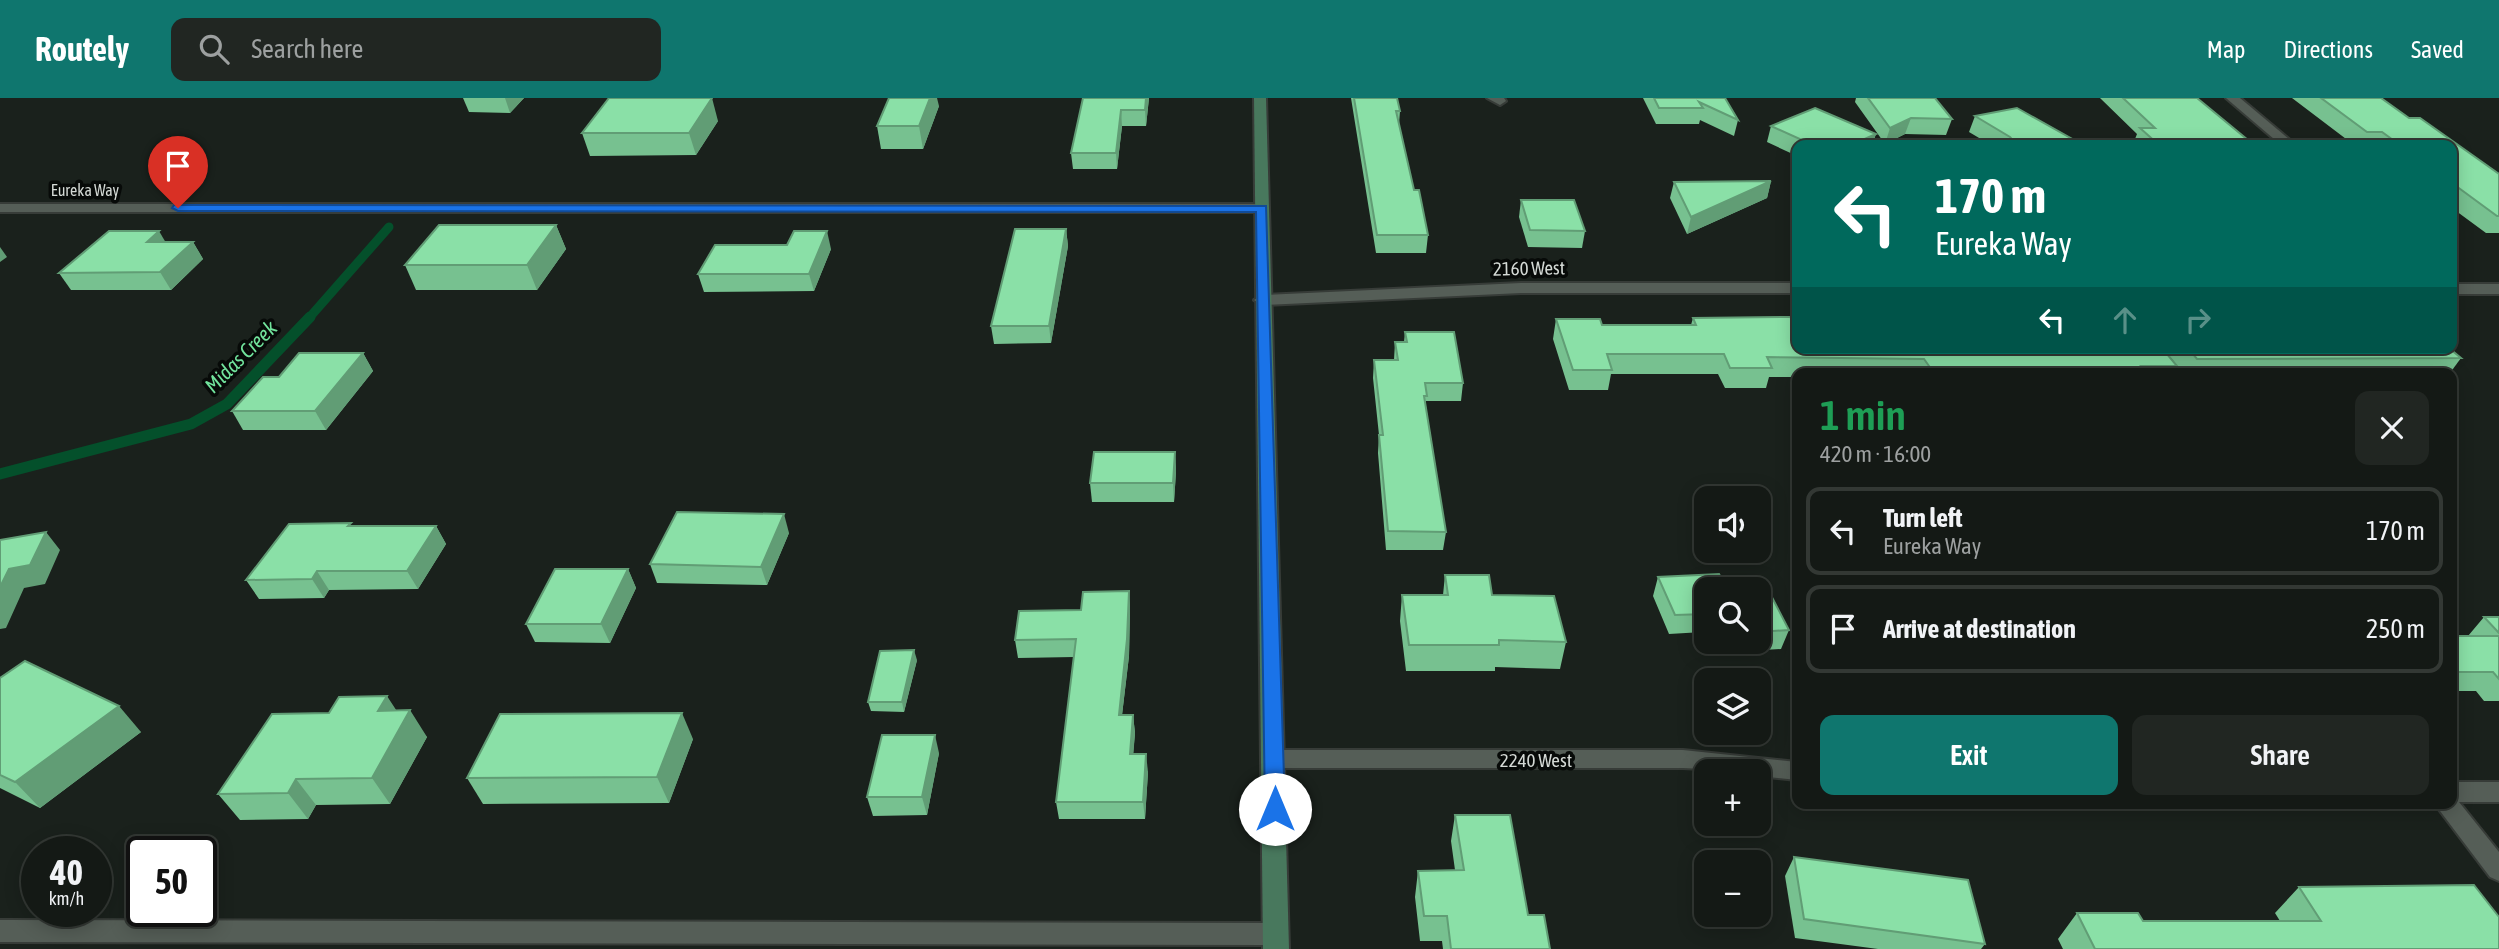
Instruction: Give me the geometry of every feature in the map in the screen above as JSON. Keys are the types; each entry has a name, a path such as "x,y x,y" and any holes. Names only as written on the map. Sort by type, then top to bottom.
{"main road":[{"path":"1260,98 1262,300 1275,759 1275,942"}],"street":[{"path":"2232,98 2283,140"},
{"name":"Eureka Way","path":"0,208 1262,208"},
{"path":"2457,285 2499,289"},
{"name":"2160 West","path":"1262,300 1521,288 1792,288"},
{"name":"2240 West","path":"1275,759 1683,759 1792,770"},
{"path":"2457,792 2499,792"},
{"path":"2451,809 2499,870"},
{"path":"0,931 1275,942"}],"building":[{"path":"609,98 712,98 689,133 582,133"},
{"path":"889,98 930,98 919,126 877,126"},
{"path":"1083,98 1146,98 1145,110 1121,110 1116,153 1071,153"},
{"path":"1354,98 1397,98 1400,111 1396,111 1414,190 1419,190 1428,235 1377,235"},
{"path":"1654,98 1725,98 1738,120 1699,102 1703,108 1659,108"},
{"path":"1868,98 1935,98 1952,119 1911,118 1890,128"},
{"path":"2123,98 2197,98 2248,140 2153,140 2140,128 2155,128"},
{"path":"2321,98 2381,98 2409,118 2420,118 2451,140 2393,140 2382,132 2367,132"},
{"path":"1815,108 1876,134 1862,140 1802,140 1771,126"},
{"path":"2017,108 2074,140 2013,140 1975,116"},
{"path":"2457,144 2499,174 2497,216 2457,187"},
{"path":"1771,181 1691,217 1674,182"},
{"path":"1521,200 1574,200 1585,231 1530,230"},
{"path":"439,225 556,225 527,265 405,265"},
{"path":"1015,229 1066,229 1049,326 991,326"},
{"path":"109,231 159,231 147,242 193,242 160,272 59,273"},
{"path":"794,231 827,231 809,274 698,274 715,245 787,245"},
{"path":"1792,317 1792,354 2167,354 2177,366 1930,368 1924,359 1767,357 1772,368 1730,368 1724,354 1607,354 1612,370 1573,370 1556,319 1600,319 1602,325 1696,325 1693,318"},
{"path":"1405,332 1454,332 1463,383 1425,383 1427,396 1424,396 1446,532 1388,531 1379,435 1383,435 1374,360 1398,360 1395,342 1407,342"},
{"path":"299,353 363,353 315,411 232,411 263,377 279,377"},
{"path":"2193,354 2456,354 2461,358 2197,359"},
{"path":"1094,452 1175,452 1173,483 1090,483"},
{"path":"677,512 784,514 761,567 650,564"},
{"path":"351,523 348,526 436,526 407,571 317,571 312,579 246,580 289,524"},
{"path":"46,532 30,565 9,569 0,587 0,540"},
{"path":"555,569 628,569 601,624 526,624"},
{"path":"1719,574 1720,577 1694,577 1694,614 1675,615 1658,577"},
{"path":"1445,575 1489,575 1492,595 1554,596 1566,642 1499,640 1499,645 1409,645 1402,595 1448,595"},
{"path":"1129,591 1119,715 1133,715 1130,754 1146,754 1143,802 1056,802 1076,639 1015,640 1019,611 1081,610 1083,592"},
{"path":"1771,595 1789,630 1771,631"},
{"path":"2484,617 2499,617 2499,633"},
{"path":"2457,636 2499,636 2499,679 2493,672 2457,672"},
{"path":"914,650 902,702 868,702 880,651"},
{"path":"25,661 119,706 15,782 0,775 0,678"},
{"path":"387,696 378,711 410,710 372,778 296,779 288,793 218,794 272,714 329,713 339,697"},
{"path":"682,713 657,777 467,778 500,714"},
{"path":"882,735 935,735 922,797 867,797"},
{"path":"1455,815 1510,815 1528,915 1544,915 1550,949 1451,949 1447,916 1424,916 1418,871 1464,870"},
{"path":"1794,857 1968,880 1985,944 1804,919"},
{"path":"2474,885 2499,917 2499,949 2095,949 2077,913 2138,913 2143,921 2321,921 2299,887"}],"waterway":[{"name":"Midas Creek","path":"309,318 389,227"},
{"name":"Midas Creek","path":"0,474 191,424 227,404 310,317"}],"route":[{"path":"178,208 1262,208 1275,809"}]}
